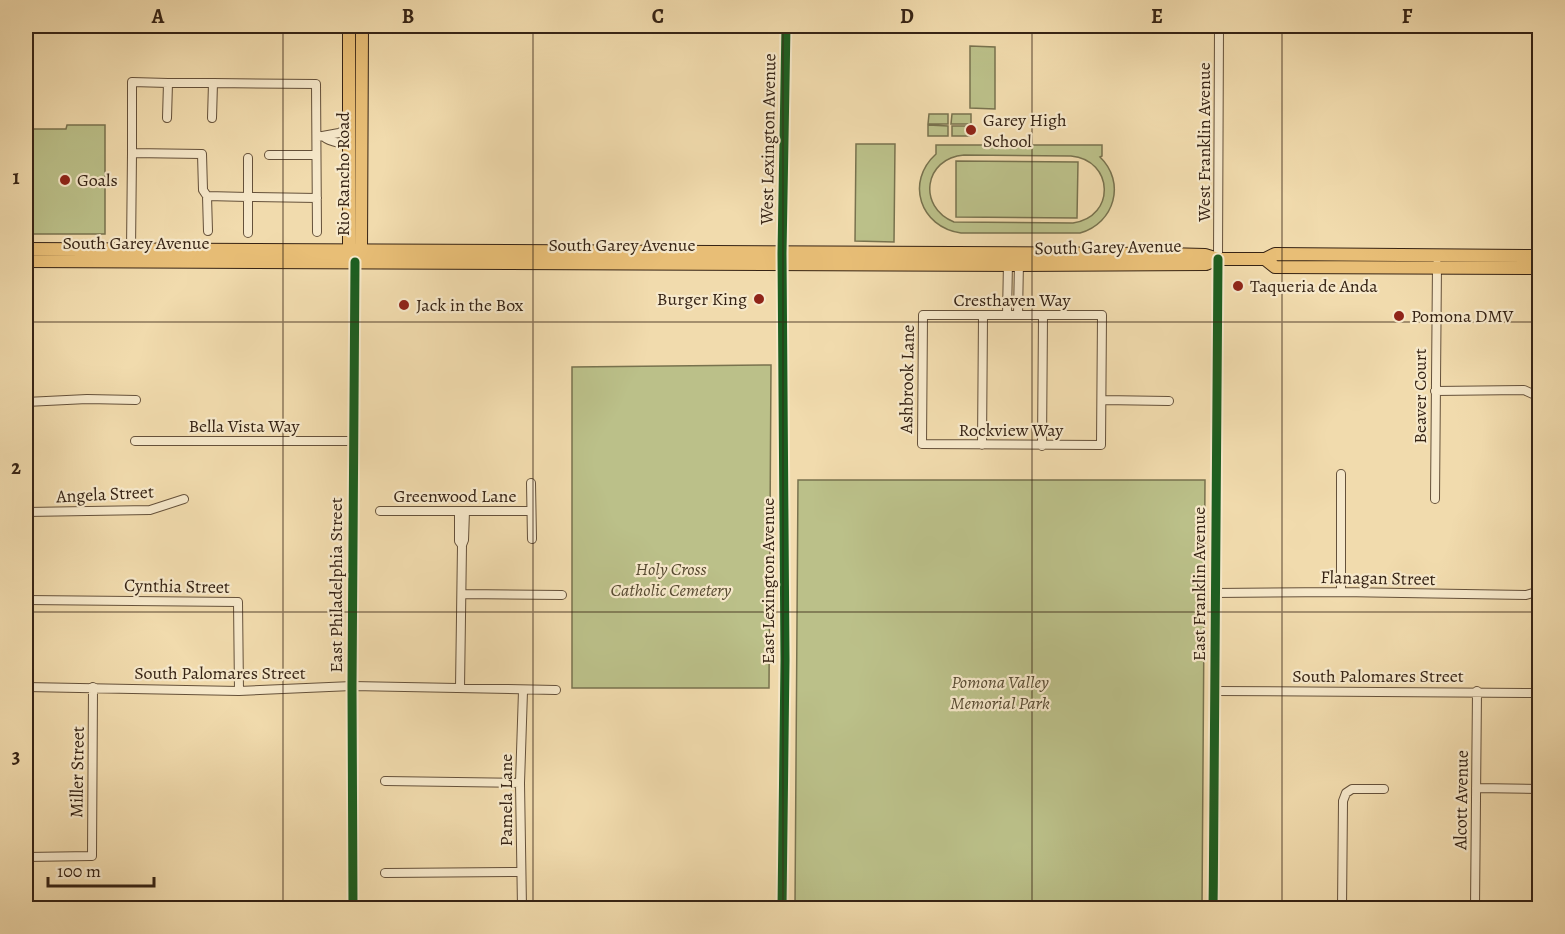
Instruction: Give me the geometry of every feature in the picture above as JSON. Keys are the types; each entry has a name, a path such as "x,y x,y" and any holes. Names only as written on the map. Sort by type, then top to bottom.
{"main road":[{"name":"Rio Rancho Road","path":"350,26 362,141 355,250"},
{"name":"Rio Rancho Road","path":"355,262 348,128 355,58 362,26"},
{"path":"349,105 354,116 354,133 362,141"},
{"name":"South Garey Avenue","path":"26,249 131,255 355,262 508,257 1013,260 1167,254 1205,255 1218,259 1265,259 1275,267 1539,256"},
{"name":"South Garey Avenue","path":"26,261 109,261 150,250 355,250 508,257"},
{"name":"South Garey Avenue","path":"1437,262 1539,268"}],"street":[{"name":"West Lexington Avenue","path":"782,258 786,26"},
{"name":"West Franklin Avenue","path":"1218,259 1220,26"},
{"path":"131,255 132,82 316,84 320,137 316,155 317,232"},
{"path":"167,118 168,83"},
{"path":"212,118 213,83"},
{"path":"320,137 339,133 348,128"},
{"path":"320,137 349,147"},
{"path":"132,153 202,154 208,231"},
{"path":"269,155 316,155"},
{"path":"248,158 248,233"},
{"path":"207,196 317,198"},
{"name":"East Lexington Avenue","path":"782,258 785,660 782,909"},
{"name":"East Franklin Avenue","path":"1213,909 1218,259"},
{"path":"1007,315 1013,260"},
{"path":"1013,260 1018,315"},
{"name":"East Philadelphia Street","path":"353,909 355,262"},
{"name":"Beaver Court","path":"1435,499 1437,262"},
{"name":"Cresthaven Way","path":"923,315 1102,315 1102,400"},
{"name":"Ashbrook Lane","path":"921,444 923,315"},
{"path":"982,315 982,445"},
{"path":"1042,446 1043,315"},
{"path":"1435,391 1524,390 1535,395 1539,407 1536,465 1539,514"},
{"path":"26,402 87,399 136,400"},
{"path":"1102,400 1169,401"},
{"name":"Rockview Way","path":"921,444 1101,445 1102,400"},
{"name":"Bella Vista Way","path":"135,441 353,441"},
{"path":"1341,474 1341,592"},
{"path":"531,483 531,539"},
{"name":"Angela Street","path":"26,512 150,510 184,499"},
{"path":"460,688 462,545 459,541 462,511"},
{"name":"Greenwood Lane","path":"380,512 531,511"},
{"name":"Flanagan Street","path":"1215,593 1341,592 1526,596 1539,591"},
{"path":"462,594 562,595"},
{"name":"Cynthia Street","path":"26,600 238,602 238,691"},
{"name":"South Palomares Street","path":"26,687 238,691 352,686 556,690"},
{"name":"Miller Street","path":"26,857 92,856 93,687"},
{"name":"Pamela Lane","path":"522,909 520,783 523,690"},
{"name":"South Palomares Street","path":"1216,691 1539,693"},
{"name":"Alcott Avenue","path":"1475,909 1477,691"},
{"path":"385,781 520,783"},
{"path":"1476,788 1539,789"},
{"path":"1342,909 1343,801 1346,793 1352,789 1384,789"},
{"path":"385,873 521,872"}],"green space":[{"path":"970,46 995,47 995,109 970,108"},
{"path":"929,114 948,114 948,124 928,124"},
{"path":"952,114 971,114 971,124 951,124"},
{"name":"Goals","path":"67,125 105,125 105,234 26,234 26,129 66,129"},
{"path":"928,125 948,126 948,136 928,136"},
{"path":"952,126 971,126 971,136 952,136"},
{"path":"856,144 895,144 894,242 855,241"},
{"path":"936,145 1102,145 1102,156 1100,157 1113,178 1113,201 1102,220 1092,228 1080,233 961,233 935,222 921,202 919,190 921,177 926,165 936,154","holes":["964,155 1071,156 1085,160 1096,167 1102,177 1104,189 1103,200 1097,211 1087,219 1073,223 954,222 942,215 934,206 930,195 930,184 934,174 940,165 951,158"]},
{"path":"956,161 1078,162 1077,218 956,217"},
{"name":"Holy Cross Catholic Cemetery","path":"771,365 769,688 572,688 572,367"},
{"name":"Pomona Valley Memorial Park","path":"798,480 1205,480 1202,908 1002,908 1002,904 795,905"},
{"path":"137,902 317,903 317,908 137,908"},
{"path":"794,906 999,907 999,908 794,908"}],"cycle path":[{"path":"782,908 785,660 782,253 786,26"},
{"path":"1213,908 1218,259"},
{"path":"353,908 355,262"}],"place":[{"name":"Garey High School","path":"971,130"},
{"name":"Goals","path":"65,180"},
{"name":"Taqueria de Anda","path":"1238,286"},
{"name":"Burger King","path":"759,299"},
{"name":"Jack in the Box","path":"404,305"},
{"name":"Pomona DMV","path":"1399,316"}]}
